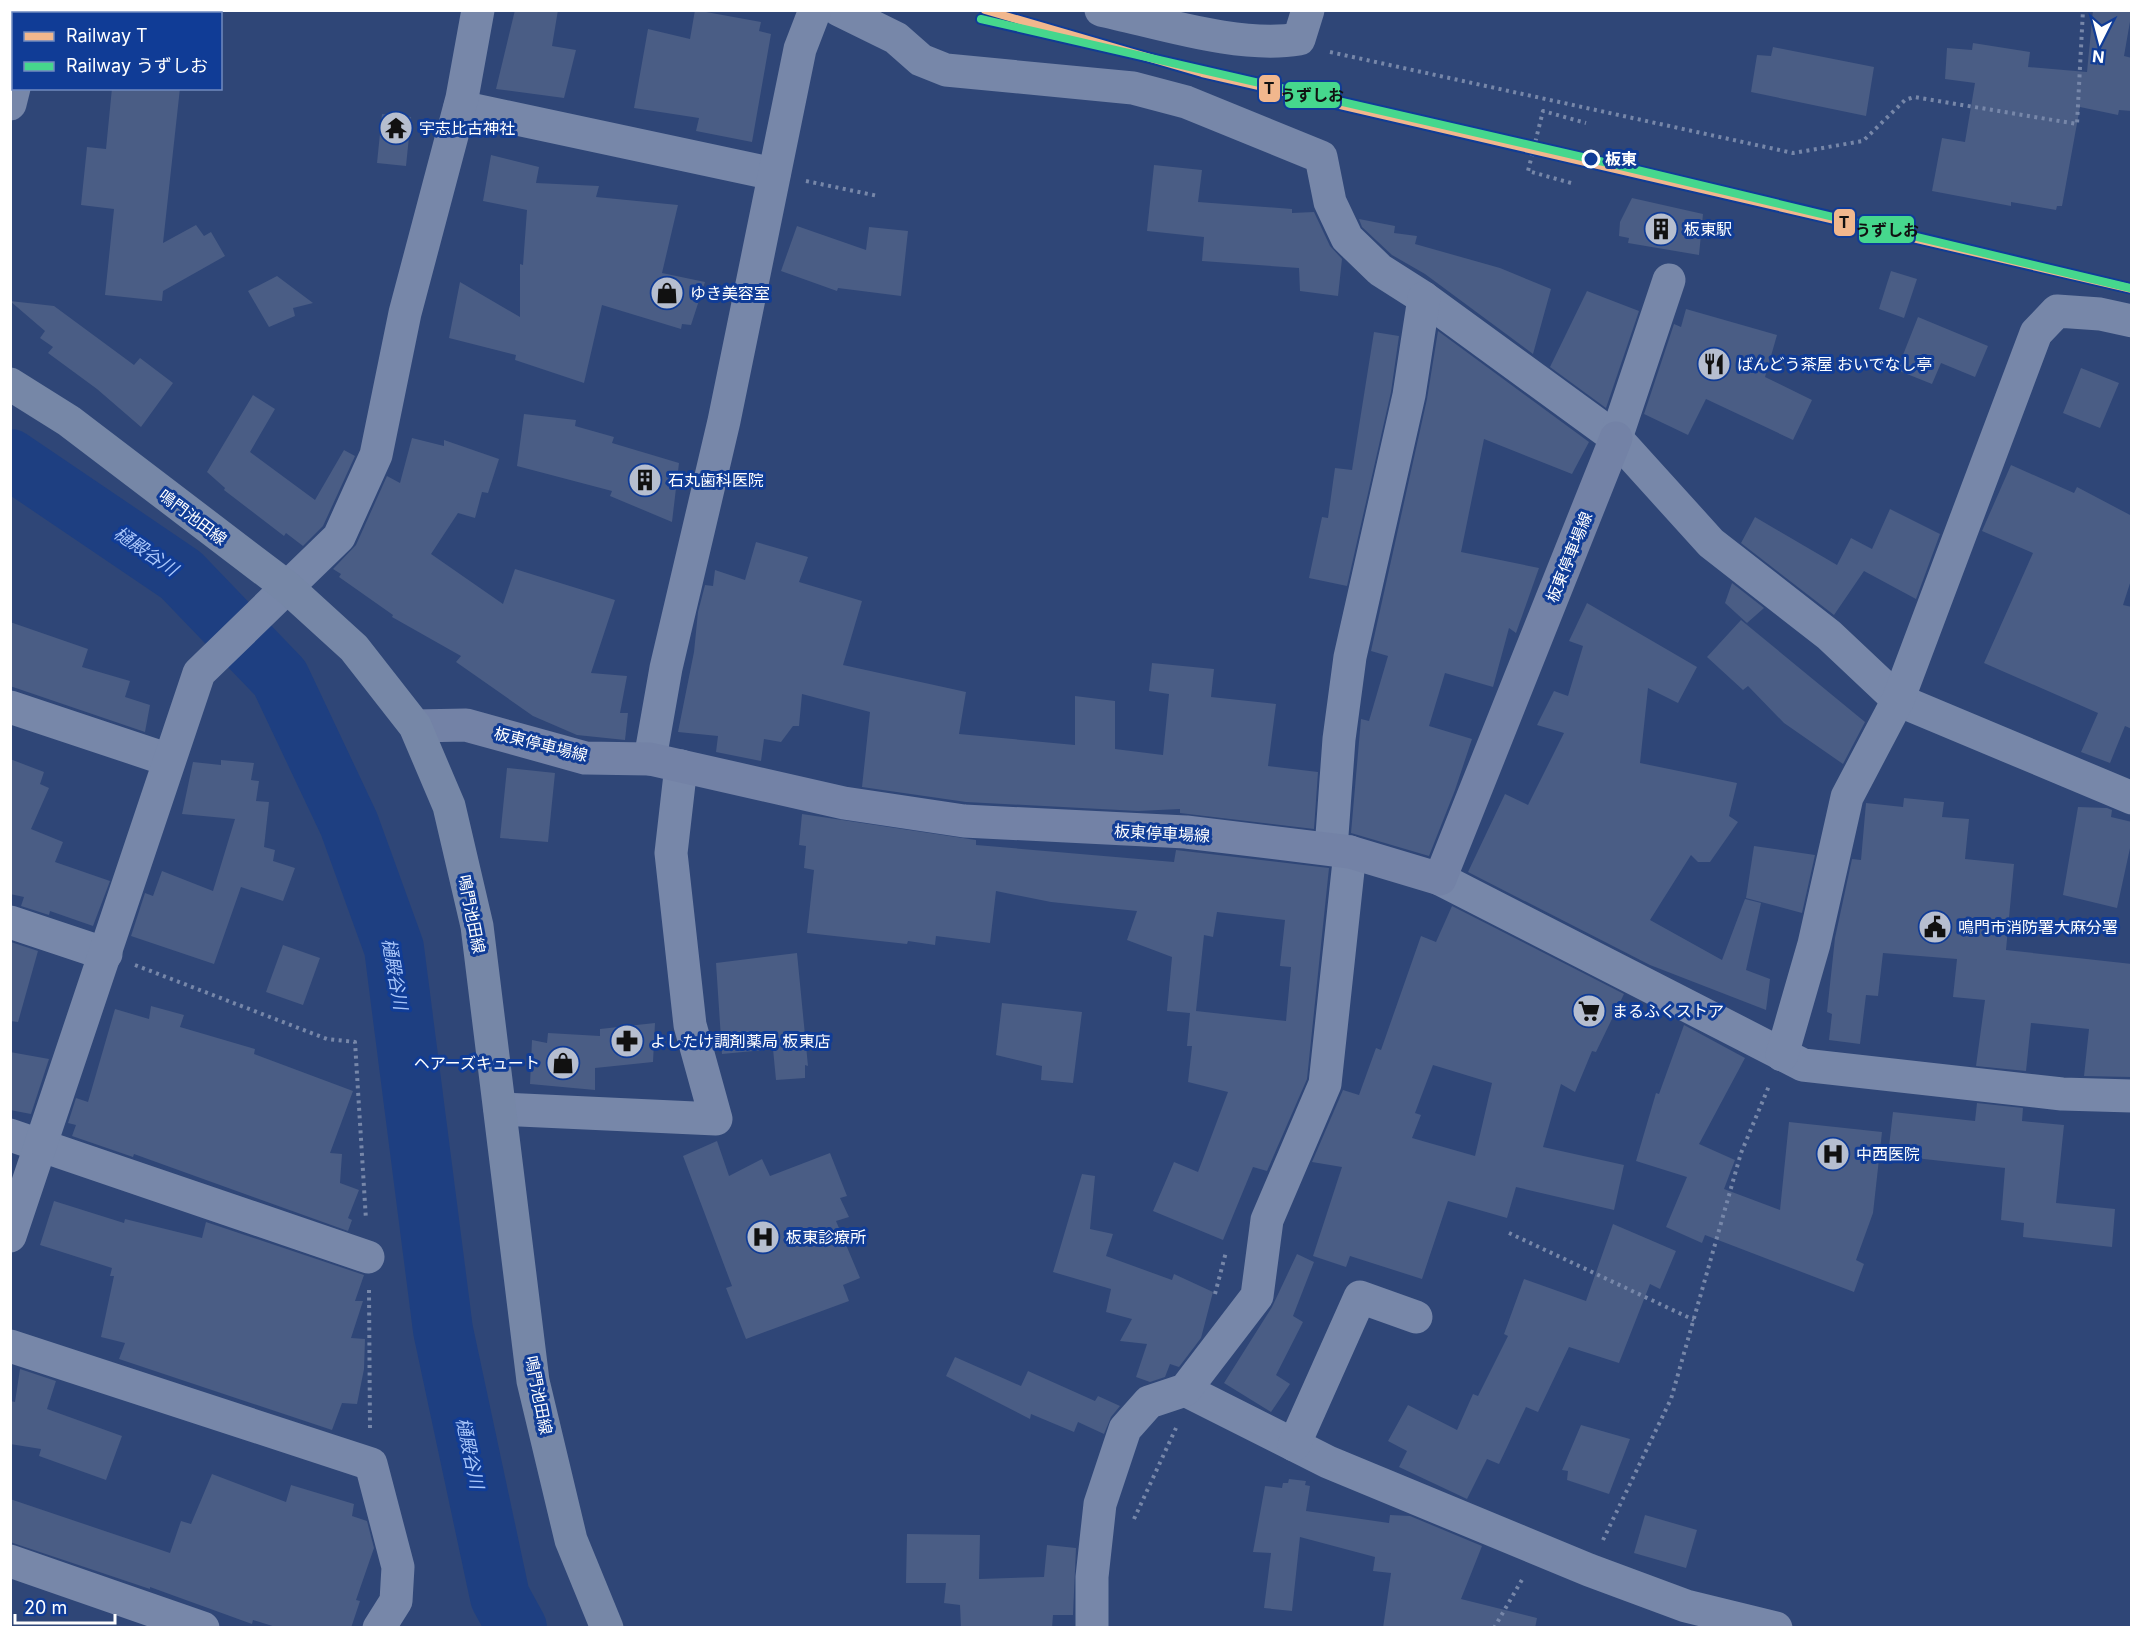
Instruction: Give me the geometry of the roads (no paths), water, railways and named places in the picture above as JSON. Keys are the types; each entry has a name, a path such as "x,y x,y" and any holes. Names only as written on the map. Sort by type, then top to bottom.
{"main road":[{"name":"鳴門池田線","path":"10,384 69,421 276,598 354,648 415,726 449,806 477,926 533,1381 571,1540 607,1628"},
{"name":"板東停車場線","path":"415,726 466,725 585,758 665,763 844,803 964,821 1186,832 1341,851 1440,879 1616,438"}],"street":[{"path":"10,1236 200,673 339,537 376,455 405,313 460,107 478,10"},
{"path":"500,1109 716,1119 690,1025 671,853 665,763 666,668 724,421 800,50 815,10"},
{"path":"839,10 900,24 921,60 946,70 1133,88 1186,102 1321,157 1330,202 1347,238 1380,270 1424,298 1616,438 1711,543 1828,635 1898,700 2132,798"},
{"path":"1101,10 1238,40 1284,42 1299,39 1308,10"},
{"path":"460,107 774,174"},
{"path":"1616,438 1669,280"},
{"path":"1092,1628 1092,1577 1101,1504 1125,1429 1149,1402 1185,1390 1257,1296 1268,1220 1325,1084 1341,851 1339,740 1350,657 1409,395 1424,298"},
{"path":"1782,1055 1814,944 1847,797 1898,700 2036,333 2057,311 2100,314 2132,321"},
{"path":"10,707 169,760"},
{"path":"1440,879 1803,1065 2062,1094 2132,1096"},
{"path":"10,922 106,954"},
{"path":"10,1135 368,1257"},
{"path":"1294,1445 1360,1297 1416,1317"},
{"path":"10,1346 371,1464 398,1567 396,1601 379,1628"},
{"path":"1185,1390 1294,1445 1589,1570 1686,1606 1776,1628"},
{"path":"10,1561 203,1628"}],"waterway":[{"name":"樋殿谷川","path":"10,459 181,575 280,678 349,824 394,948 443,1330 500,1597 517,1628"}],"rail line":[{"name":"T","path":"985,10 1202,73 2132,289"},
{"name":"うずしお","path":"981,19 1591,159 2130,288"}],"place":[{"name":"宇志比古神社","path":"396,128"},
{"name":"板東","path":"1591,159"},
{"name":"板東駅","path":"1661,229"},
{"name":"ゆき美容室","path":"667,293"},
{"name":"ばんどう茶屋 おいでなし亭","path":"1714,364"},
{"name":"石丸歯科医院","path":"645,480"},
{"name":"鳴門市消防署大麻分署","path":"1935,927"},
{"name":"まるふくストア","path":"1589,1011"},
{"name":"よしたけ調剤薬局 板東店","path":"627,1041"},
{"name":"ヘアーズキュート","path":"563,1063"},
{"name":"中西医院","path":"1833,1154"},
{"name":"板東診療所","path":"763,1237"}]}
